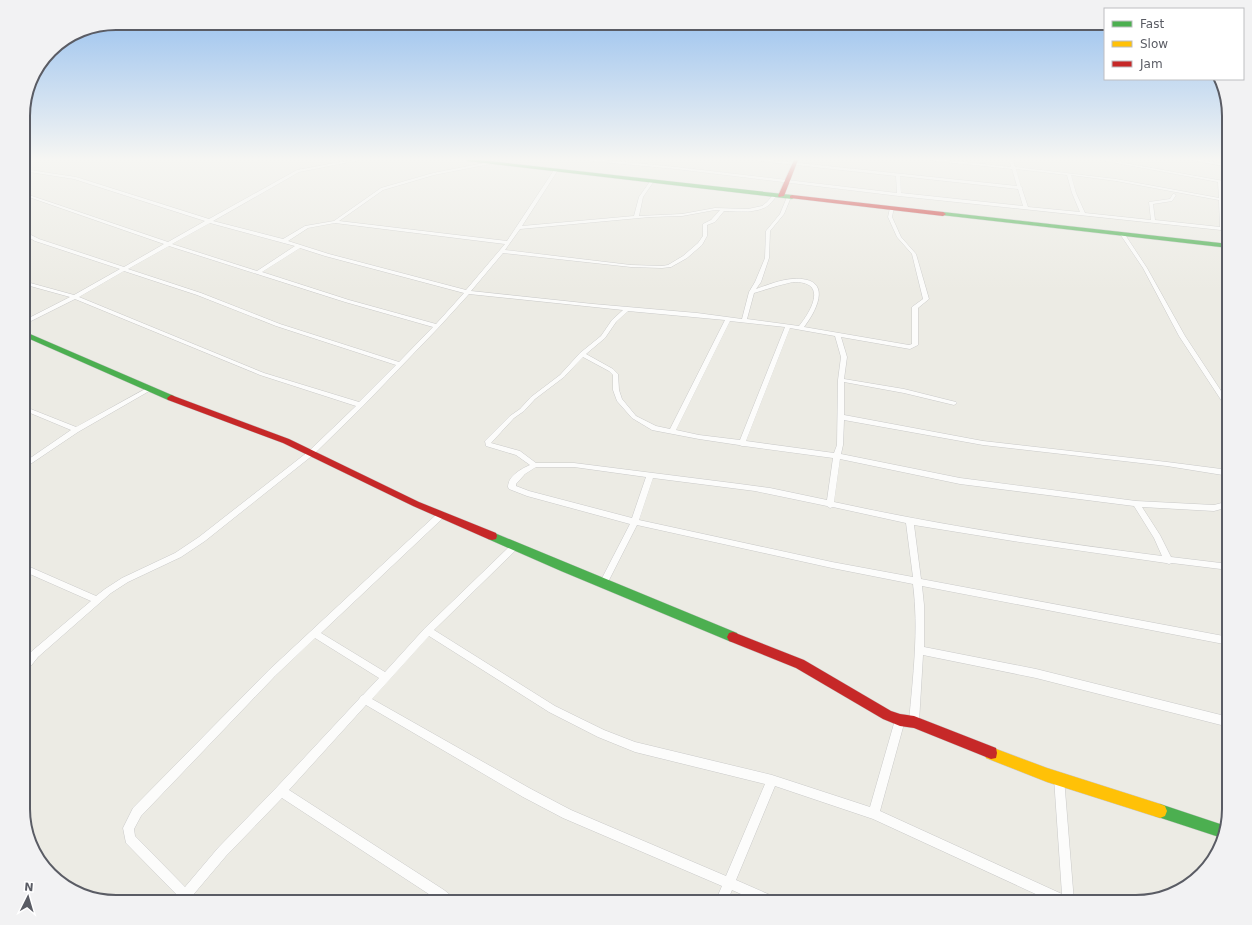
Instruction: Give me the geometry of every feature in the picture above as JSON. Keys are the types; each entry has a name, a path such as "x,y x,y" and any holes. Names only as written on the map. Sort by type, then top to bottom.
{"street":[{"path":"50,203 168,244 347,300 437,326"},
{"path":"153,203 327,255 468,292 744,320 801,328 910,347 915,345 915,307 926,299 914,254 899,237 890,217 892,208"},
{"path":"30,320 75,297 241,203"},
{"path":"335,222 362,203"},
{"path":"30,660 35,654 97,600 125,580 166,561 190,547 311,453 361,404 468,292 508,243 534,203"},
{"path":"636,217 639,203"},
{"path":"518,228 636,217 677,216 723,209 748,210 763,207 769,203"},
{"path":"744,320 752,292 758,282 767,258 768,231 782,214 782,203"},
{"path":"848,203 1222,245"},
{"path":"982,203 1222,229 1221,203"},
{"path":"1025,203 1026,208"},
{"path":"1078,203 1083,214"},
{"path":"1151,203 1153,222"},
{"path":"502,251 631,266 662,268 669,266 685,257 700,244 705,236 705,224 713,221 723,209"},
{"path":"284,241 307,227 335,222 508,243"},
{"path":"1122,234 1144,268 1182,336 1222,397"},
{"path":"30,236 63,250 199,294 278,326 400,364"},
{"path":"259,272 299,246"},
{"path":"752,292 797,280 811,283 815,290 814,308 801,328"},
{"path":"30,284 75,297 262,374 361,404"},
{"path":"627,309 614,321 603,337 582,354 562,376 512,417 488,441 488,444 518,454 535,465 574,465 734,485 910,521 1002,537 1169,561 1222,566"},
{"path":"672,432 728,319"},
{"path":"742,444 788,326"},
{"path":"830,505 840,445 841,380 844,357 837,335"},
{"path":"30,336 149,389 311,453 409,501 603,584 800,664 887,715 900,720 914,722 1059,778 1219,830"},
{"path":"582,354 611,370 616,375 616,390 619,400 634,417 654,428 742,444 837,456 960,481 1136,504 1214,508 1222,506"},
{"path":"841,380 904,391 954,403"},
{"path":"30,462 76,430 149,389"},
{"path":"30,411 76,430"},
{"path":"841,417 983,444 1167,464 1222,472"},
{"path":"535,465 518,476 512,483 512,487 550,500 733,545 917,582 1222,640"},
{"path":"603,584 635,522 650,475"},
{"path":"1136,504 1157,537 1169,561"},
{"path":"181,895 130,839 128,828 137,812 272,672 441,515"},
{"path":"910,521 920,605 919,650 914,722"},
{"path":"190,895 222,852 281,792 364,699 428,631 515,546"},
{"path":"30,570 97,600"},
{"path":"428,631 552,709 601,734 635,747 772,780 874,814 1052,895"},
{"path":"314,633 385,677"},
{"path":"919,650 1005,666 1063,679 1222,720"},
{"path":"364,699 527,793 567,814 756,895"},
{"path":"874,814 900,720"},
{"path":"1059,778 1067,895"},
{"path":"724,895 772,780"},
{"path":"281,792 441,895"}],"traffic: fast":[{"path":"943,214 1222,245"},
{"path":"30,336 171,398"},
{"path":"492,536 565,568 733,637"},
{"path":"1160,811 1219,830"}],"traffic: slow":[{"path":"991,753 1047,775 1160,811"}],"traffic: jam":[{"path":"847,203 943,214"},
{"path":"171,398 286,441 416,504 492,536"},
{"path":"733,637 800,664 887,715 900,720 914,722 991,753"}]}
